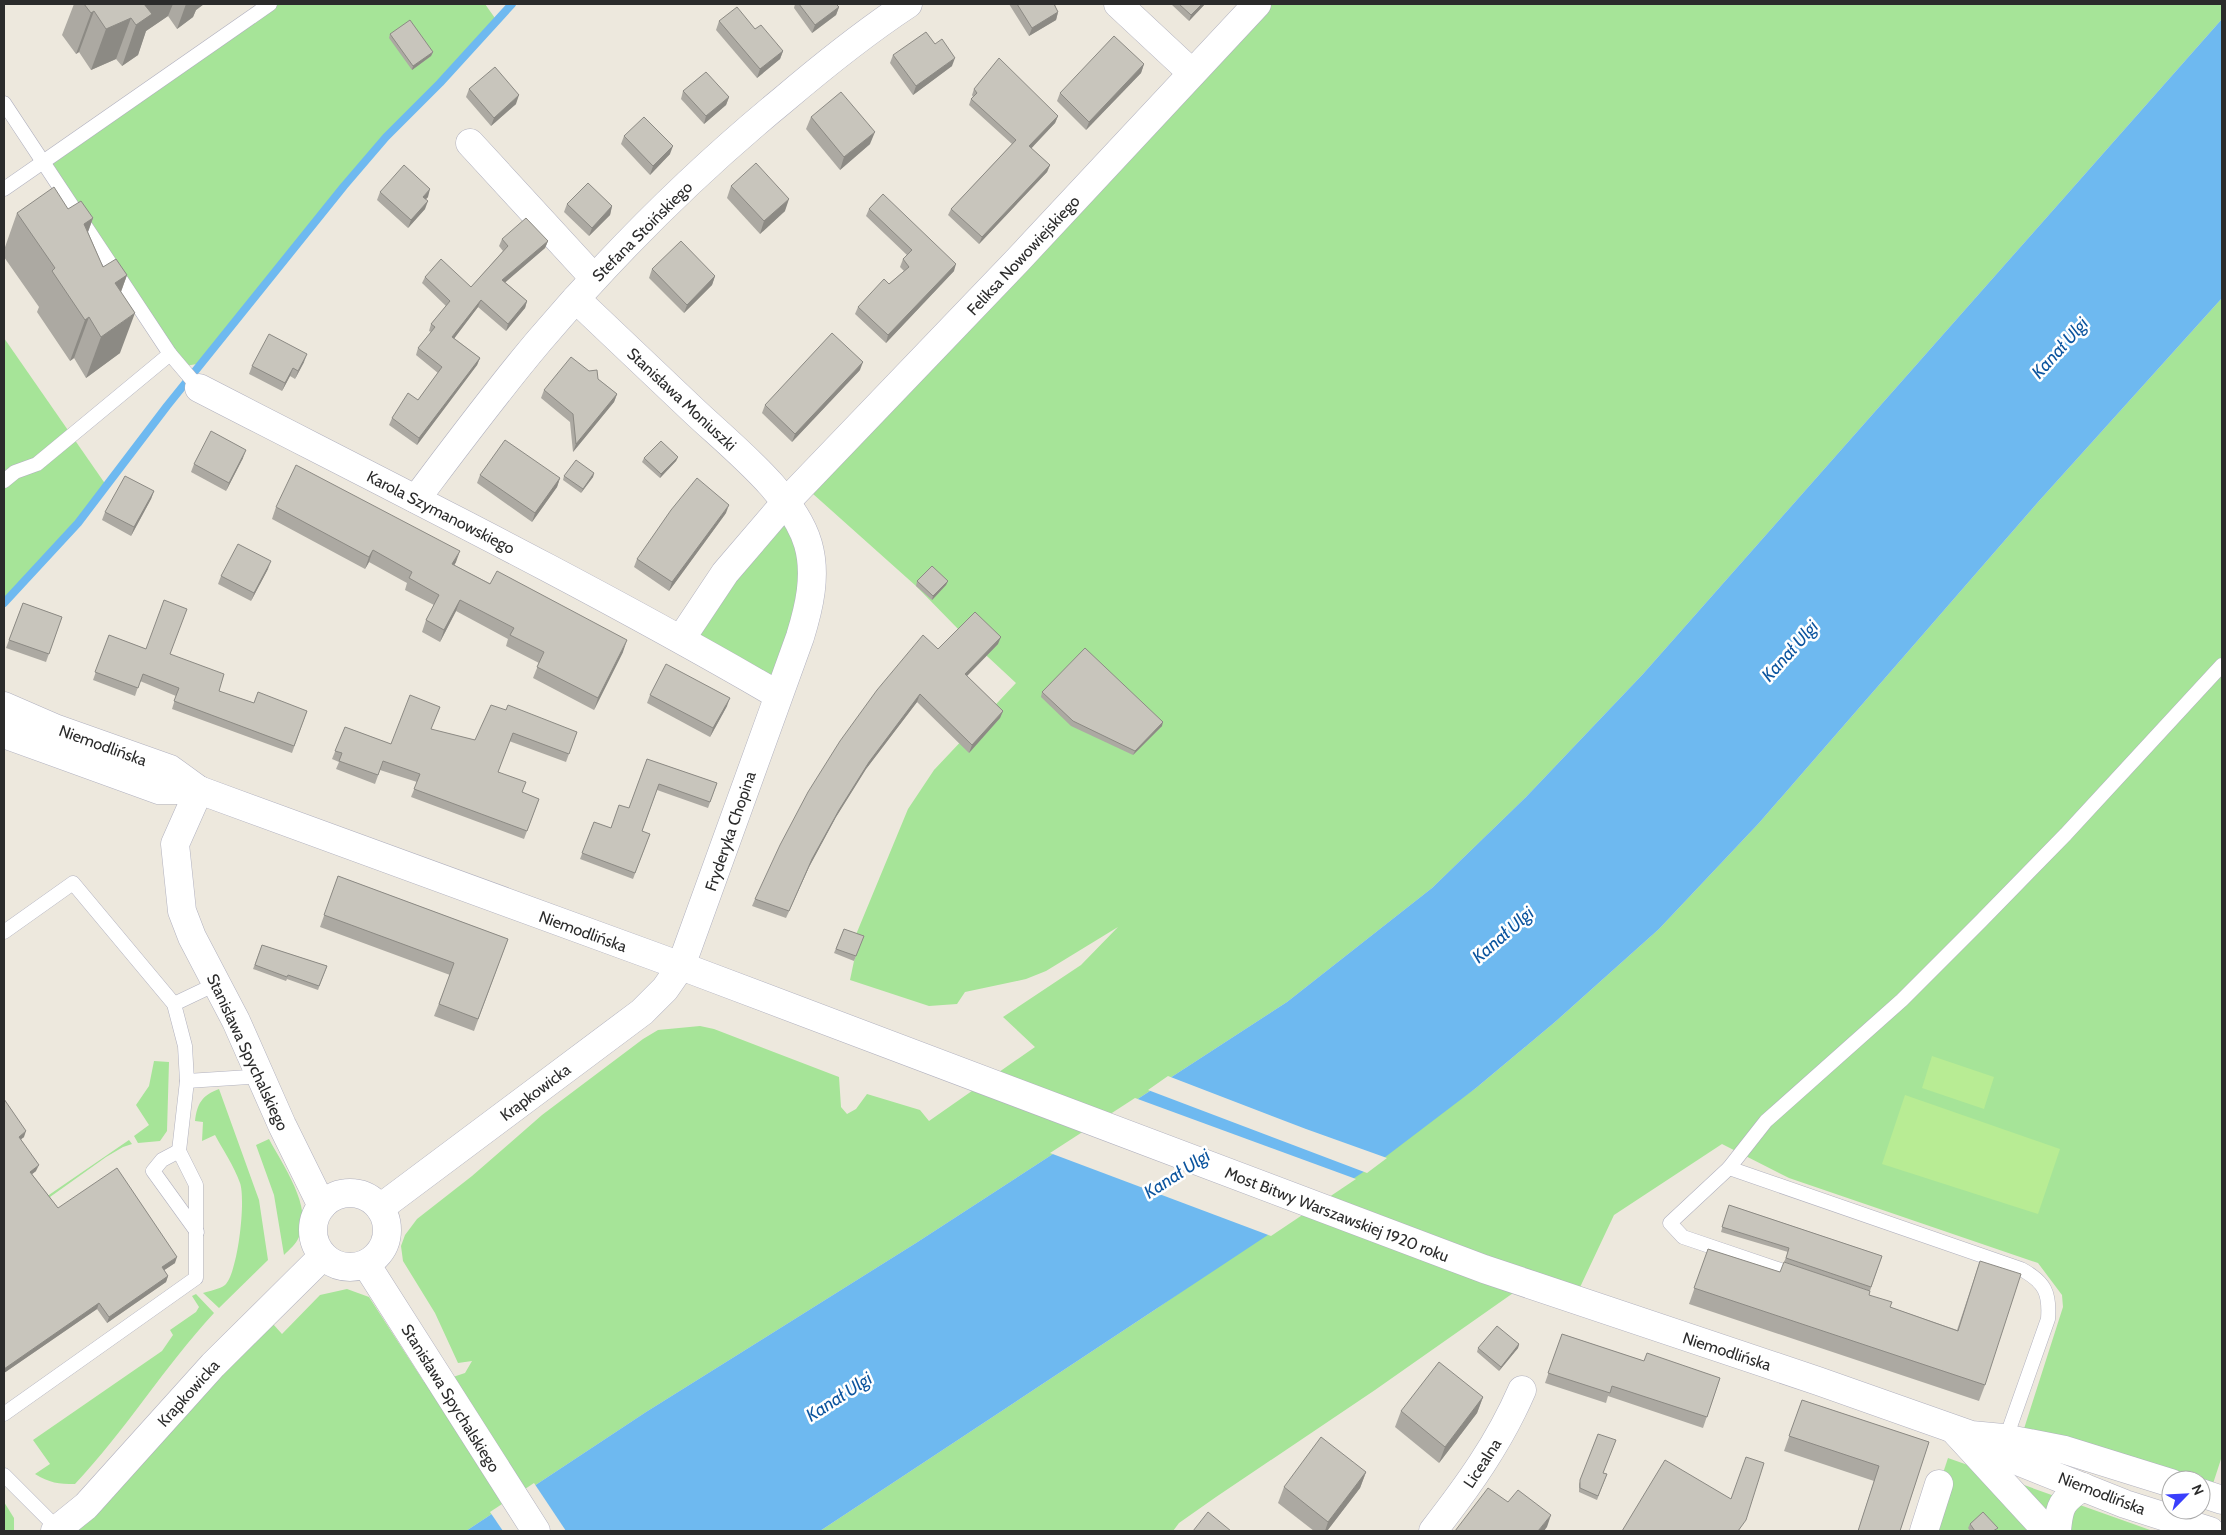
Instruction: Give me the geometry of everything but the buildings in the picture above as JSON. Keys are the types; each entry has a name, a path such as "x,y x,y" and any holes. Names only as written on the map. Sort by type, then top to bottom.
{"street":[{"name":"Stefana Stoińskiego","path":"416,499 490,402 594,278 682,190 740,136 831,60 908,4"},
{"path":"1118,4 1192,73"},
{"name":"Feliksa Nowowiejskiego","path":"681,638 725,573 785,503 1017,261 1257,4"},
{"path":"470,143 594,278"},
{"name":"Stanisława Moniuszki","path":"576,299 763,476 801,524 809,546 812,576 809,609 778,695"},
{"name":"Karola Szymanowskiego","path":"198,388 416,499 681,638 778,695"},
{"name":"Fryderyka Chopina","path":"682,966 778,695"},
{"name":"Niemodlińska","path":"4,706 57,729 170,769 199,790 682,966 966,1074"},
{"name":"Niemodlińska","path":"4,734 159,790 199,790"},
{"name":"Stanisława Spychalskiego","path":"199,790 192,847 179,896 182,912 192,937 236,1022 282,1125 322,1206"},
{"name":"Krapkowicka","path":"380,1208 642,1012 665,990 682,966"},
{"name":"Most Bitwy Warszawskiej 1920 roku","path":"966,1074 1484,1269"},
{"path":"345,1193 358,1194 371,1199 380,1208 386,1220 388,1233 384,1246 377,1256 366,1264 355,1267 343,1267 332,1263 323,1256 315,1244 313,1231 315,1217 322,1206 332,1197 345,1193"},
{"name":"Krapkowicka","path":"56,1530 86,1506 213,1365 323,1256"},
{"name":"Stanisława Spychalskiego","path":"366,1264 536,1531"},
{"name":"Niemodlińska","path":"1484,1269 1818,1381 1962,1432 2000,1454 2125,1504 2210,1531"},
{"name":"Licealna","path":"1433,1531 1466,1488 1498,1441 1522,1390"},
{"path":"1962,1432 2047,1531"},
{"name":"Niemodlińska","path":"1962,1432 2006,1438 2091,1457 2161,1480"},
{"path":"1924,1531 1939,1484"},
{"path":"2057,1531 2058,1517 2066,1498 2083,1487"}],"lane":[{"path":"4,189 270,4"},
{"path":"4,103 170,354 198,388"},
{"path":"4,481 15,472 37,464 170,354"},
{"path":"1813,1281 1683,1237 1670,1223 1729,1168 1766,1121 1902,1000 1981,921 2066,834 2222,665"},
{"path":"4,932 73,883 174,1004 185,1046 187,1081 180,1151 196,1185 198,1232 196,1278 4,1414"},
{"path":"174,1004 216,984"},
{"path":"187,1081 249,1077 258,1073"},
{"path":"180,1151 162,1160 153,1171 198,1232"},
{"path":"1729,1168 2021,1269 2043,1286 2049,1306 2048,1319 2006,1438"},
{"path":"4,1475 56,1530"}],"green space":[{"path":"270,4 485,4 497,21 440,83 386,137 344,186 203,363 179,367 43,162"},
{"path":"1257,4 2222,4 2222,19 1643,674 1526,797 1432,888 1287,1002 916,1243 646,1412 466,1531 55,1531 264,1314 282,1334 320,1295 347,1289 369,1297 424,1382 441,1381 465,1373 472,1361 458,1363 435,1313 403,1261 401,1246 405,1235 417,1219 472,1176 542,1115 643,1039 658,1030 700,1026 714,1029 839,1077 841,1107 847,1114 856,1109 867,1094 920,1110 929,1121 1035,1047 1003,1017 1081,965 1118,927 1046,971 1026,979 965,992 957,1004 929,1006 850,980 854,961 862,940 855,937 908,809 934,770 1016,683 960,631 916,586 803,485"},
{"path":"2222,298 2222,1456 2211,1490 2211,1470 2161,1470 2161,1477 2022,1435 2063,1307 2062,1295 2038,1263 1789,1178 1722,1144 1614,1215 1574,1300 1526,1284 1375,1390 1216,1497 1179,1523 1173,1531 820,1531 1156,1309 1476,1088 1555,1022 1659,929 1759,823 2039,501"},
{"path":"4,338 106,485 78,523 4,603"},
{"path":"785,503 809,546 778,695 681,639"},
{"path":"1932,1056 1994,1077 1984,1109 1922,1088"},
{"path":"154,1061 169,1062 167,1131 160,1141 138,1143 134,1136 149,1125 136,1105 149,1086"},
{"path":"219,1089 259,1200 268,1260 219,1308 203,1293 225,1285 230,1278 240,1236 242,1192 235,1170 215,1135 202,1141 203,1122 195,1121 197,1110 204,1097"},
{"path":"1905,1095 2060,1149 2038,1214 1882,1164"},
{"path":"269,1139 294,1186 300,1200 302,1213 303,1225 299,1237 284,1255 274,1195 256,1145"},
{"path":"129,1140 132,1144 106,1157 29,1212 27,1210"},
{"path":"196,1294 214,1313 178,1355 94,1463 75,1484 54,1482 35,1474 50,1464 33,1440 162,1351 173,1335 170,1330 196,1312 199,1307 192,1296"},
{"path":"1948,1458 2153,1531 1924,1531"},
{"path":"4,1502 14,1518 14,1531 4,1531"}],"water":[{"name":"Kanał Ulgi","path":"2222,19 2222,298 2039,501 1759,823 1659,929 1555,1022 1476,1088 1380,1161 820,1531 466,1531 646,1412 916,1243 1287,1002 1432,888 1526,797 1643,674"}],"pier":[{"path":"1168,1076 1387,1158 1367,1173 1148,1090"},
{"path":"1135,1098 1356,1179 1271,1236 1050,1153"},
{"path":"534,1483 566,1531 503,1531 490,1512"}],"waterway":[{"path":"4,603 78,523 167,406 344,186 386,137 440,83 512,4"}]}
